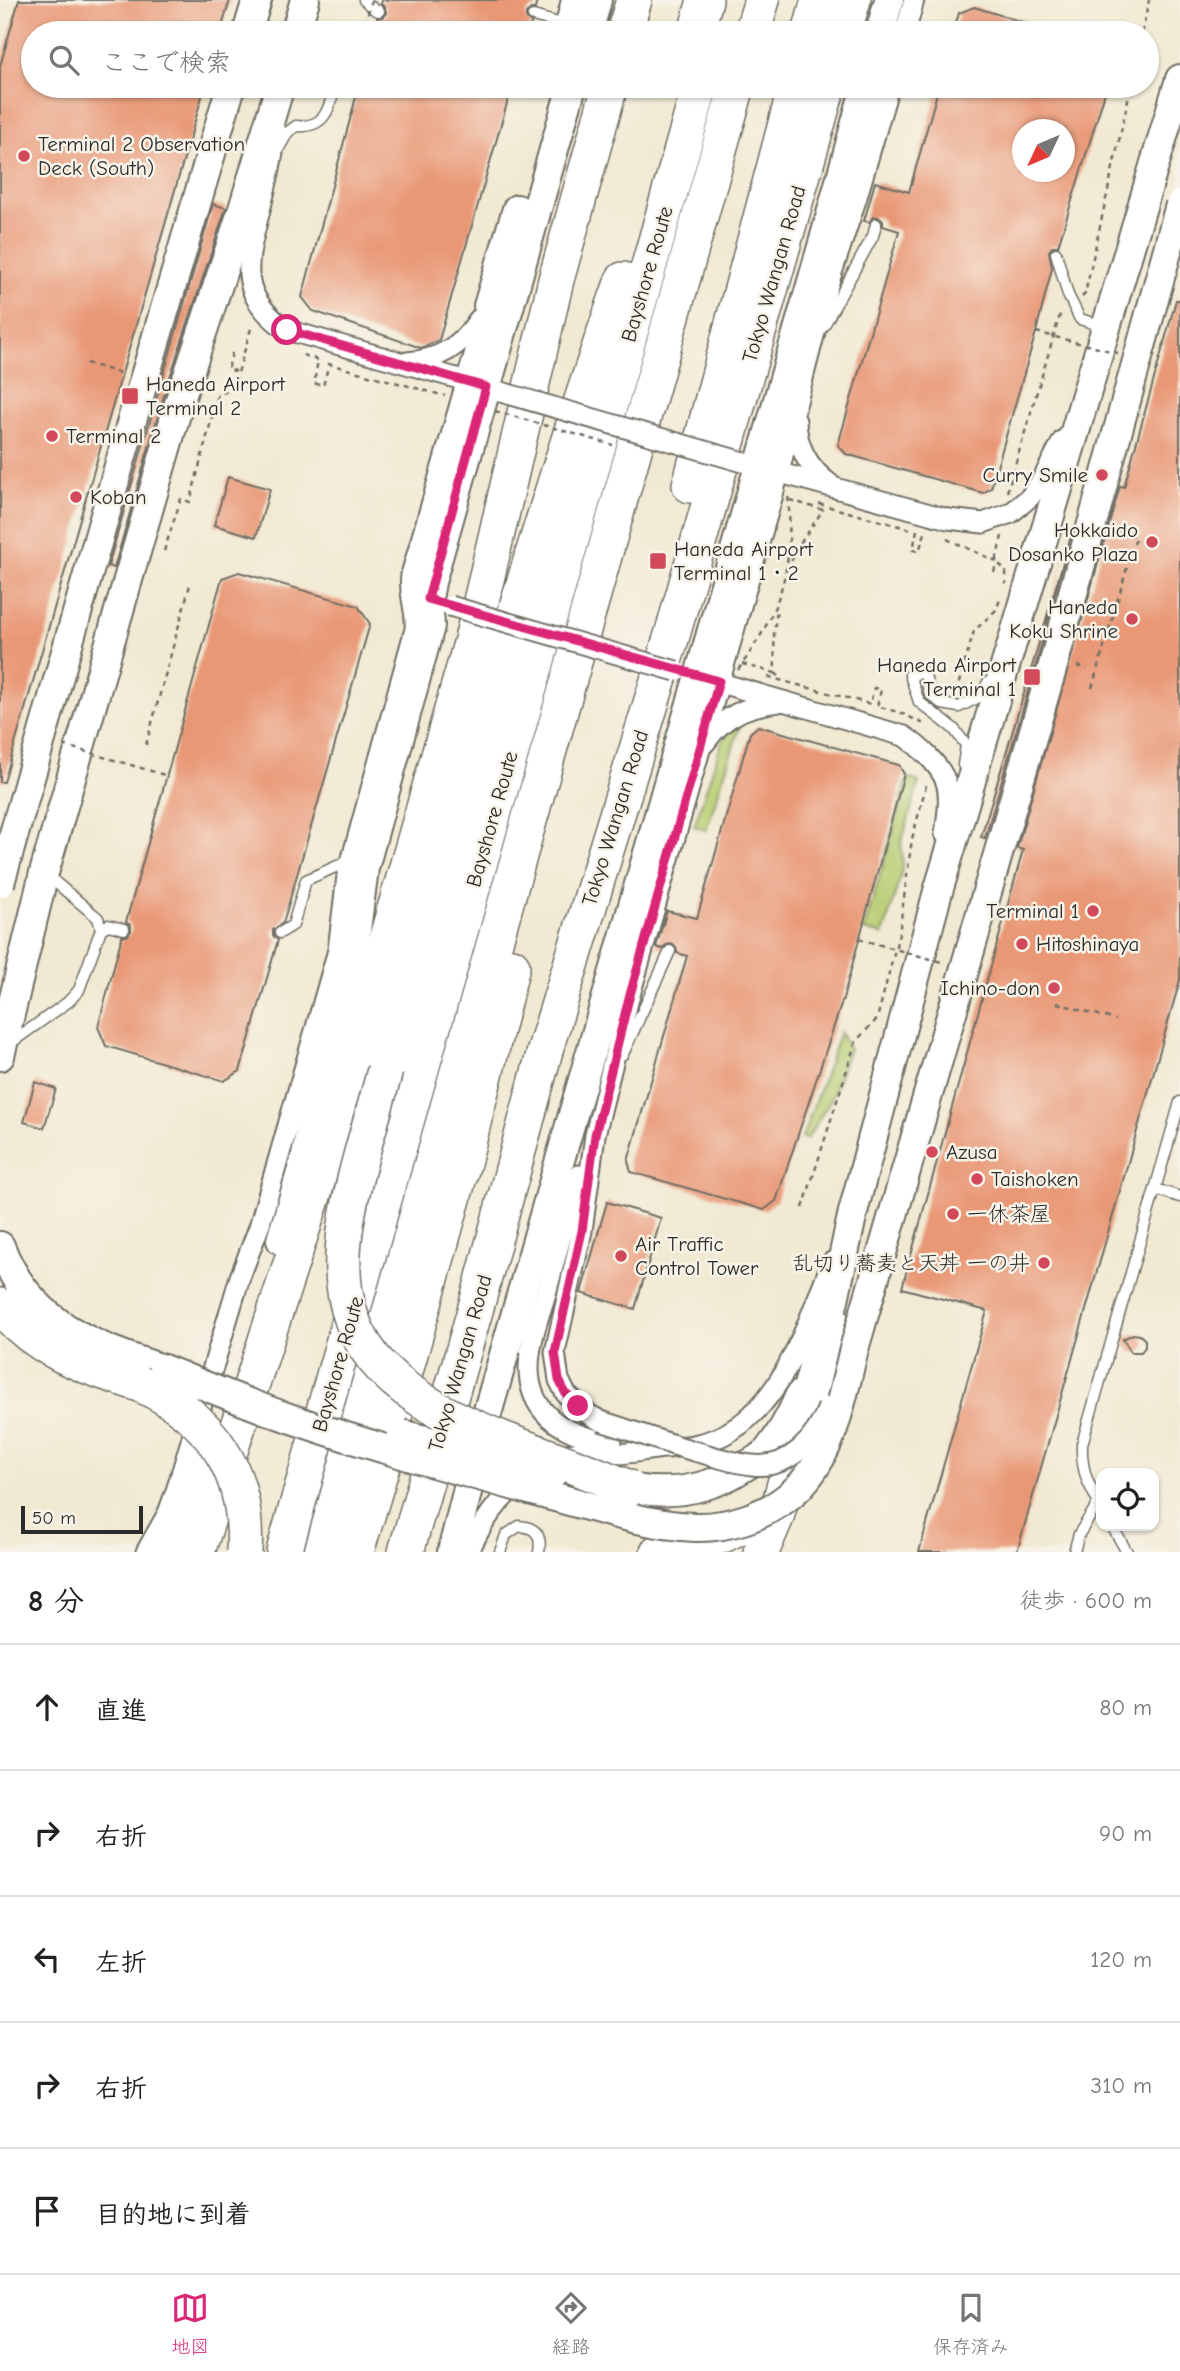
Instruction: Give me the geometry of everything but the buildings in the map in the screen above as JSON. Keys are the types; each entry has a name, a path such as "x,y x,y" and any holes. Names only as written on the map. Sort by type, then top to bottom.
{"highway":[{"path":"628,21 634,0"},
{"path":"699,21 705,0"},
{"path":"718,21 724,0"},
{"path":"756,21 762,0"},
{"path":"813,21 819,0"},
{"path":"847,21 853,0"},
{"path":"202,1543 313,1196 472,640 559,268 607,98"},
{"path":"629,1488 444,1414 400,1386 366,1349 348,1307 344,1285 344,1238 351,1199 385,1070 465,789 572,428 632,255 678,98"},
{"name":"Bayshore Route","path":"284,1552 697,98"},
{"name":"Bayshore Route","path":"322,1552 734,98"},
{"path":"639,738 641,695 654,629 702,433 793,98"},
{"name":"Tokyo Wangan Road","path":"406,1552 478,1300 547,1042 673,632 825,98"},
{"path":"356,1552 383,1462 477,1110 577,703 578,652"},
{"path":"0,1306 34,1340 88,1368"},
{"path":"761,1552 776,1517 830,1318"},
{"path":"0,1345 61,1365 152,1377 208,1431 221,1449 237,1483 245,1537 244,1552"},
{"path":"658,1552 721,1536 760,1514"}],"street":[{"path":"251,21 257,0"},
{"path":"299,21 305,0"},
{"path":"577,21 597,0"},
{"path":"883,21 889,0"},
{"path":"908,21 914,0"},
{"path":"152,1377 339,1418 590,1483 652,1492 708,1487 766,1453 794,1408 830,1318 853,1212 964,802 1009,608 1080,408 1180,79"},
{"path":"0,883 227,98"},
{"path":"0,1054 42,881 178,407 277,98"},
{"path":"280,98 273,158 247,262 255,298 264,312 287,330 760,467 948,519 983,523 1011,513 1030,497 1042,480 1080,408"},
{"path":"146,1552 168,1513 176,1491 240,1277 259,1227 338,950 345,885 415,629 411,575 485,387 488,306 551,98"},
{"path":"170,1552 214,1450 306,1156 319,1077 356,940 362,875 430,626 439,603 485,387 569,98"},
{"path":"854,1349 822,1424 799,1450 786,1459 755,1466 725,1460 588,1415 566,1394 559,1380 555,1352 582,1231 595,1135 628,1002 698,752 713,673 760,467 863,98"},
{"path":"760,467 795,412 824,297 886,98"},
{"path":"0,1246 18,1282 51,1317 77,1336 152,1377 486,1478 650,1522 697,1527 719,1525 760,1514 789,1497 811,1474 833,1432 854,1349 1052,669 1180,205"},
{"path":"399,363 421,361 449,351 464,340 488,306"},
{"path":"795,412 796,432 806,459 816,473 834,486"},
{"path":"439,603 713,673 787,702 904,736 921,747 946,781 948,797 937,895"},
{"path":"452,1552 485,1421 713,673"},
{"path":"698,752 713,730 741,709 787,702"},
{"path":"0,1003 42,881"},
{"path":"595,1135 582,1163 533,1340 529,1369 531,1385 536,1399 547,1415 566,1430 593,1440 640,1450"},
{"path":"469,1552 483,1522 500,1499 528,1473 551,1459 572,1452 618,1454 695,1445 720,1436 763,1405 789,1364 853,1212"}],"lane":[{"path":"364,0 373,9 379,10"},
{"path":"533,16 563,21"},
{"path":"273,158 288,132 296,126 307,127 322,119 332,98"},
{"path":"815,340 873,236 876,224"},
{"path":"1056,253 1068,295 1080,319 1105,326"},
{"path":"964,802 961,785 966,746 954,729 935,717 919,702 910,675 924,672 930,694 942,704 959,707 981,696 1009,608"},
{"path":"280,933 293,925 306,880 352,860"},
{"path":"0,1054 20,1034 68,1002 79,990 101,929 98,918 42,881"},
{"path":"101,929 108,925 124,929"},
{"path":"609,1083 670,951"},
{"path":"1096,1497 1087,1482 1081,1463 1082,1444 1180,1102"},
{"path":"1155,1189 1180,1196"},
{"path":"1074,1552 1079,1534 1096,1510"},
{"path":"500,1552 506,1535 519,1526 532,1528 538,1534 539,1552"},
{"path":"1115,1531 1127,1552"}],"path":[{"path":"366,21 372,0"},
{"path":"1145,21 1149,0"},
{"path":"164,551 181,499 190,502 218,394 233,390 252,325"},
{"path":"1036,332 1118,353"},
{"path":"295,352 318,360 314,383 323,386 329,364 452,398"},
{"path":"232,353 228,369 238,372"},
{"path":"86,363 134,378"},
{"path":"787,570 790,526 789,500 786,493 918,531 913,550 919,551 925,533 951,540 996,561 1006,571 1006,585"},
{"path":"789,500 823,510 831,508"},
{"path":"775,673 774,632 777,606 787,570 799,545 823,510"},
{"path":"994,574 1004,526"},
{"path":"1092,688 1136,537 1111,530"},
{"path":"146,745 191,581"},
{"path":"742,664 777,606"},
{"path":"954,700 974,631 996,610 1009,608"},
{"path":"713,673 742,664 775,673 786,681"},
{"path":"713,673 750,672"},
{"path":"762,675 901,713 933,729"},
{"path":"870,704 874,688 881,690 877,706"},
{"path":"56,743 168,776"},
{"path":"803,1208 856,1041 877,1019 899,934 912,839 928,778"},
{"path":"859,939 950,964"},
{"path":"1057,1003 1116,1020"}],"green space":[{"path":"740,726 706,830 694,826 722,741 729,732"},
{"path":"908,778 919,782 901,844 903,867 883,935 864,930"},
{"path":"840,1032 849,1049 831,1099 807,1139 802,1138"}],"place":[{"name":"Terminal 2 Observation Deck (South)","path":"24,156"},
{"name":"Haneda Airport Terminal 2","path":"130,396"},
{"name":"Terminal 2","path":"52,436"},
{"name":"Curry Smile","path":"1102,475"},
{"name":"Koban","path":"76,497"},
{"name":"Hokkaido Dosanko Plaza","path":"1152,542"},
{"name":"Haneda Airport Terminal 1・2","path":"658,561"},
{"name":"Haneda Koku Shrine","path":"1132,619"},
{"name":"Haneda Airport Terminal 1","path":"1032,677"},
{"name":"Terminal 1","path":"1093,911"},
{"name":"Hitoshinaya","path":"1022,944"},
{"name":"Ichino-don","path":"1054,988"},
{"name":"Azusa","path":"932,1152"},
{"name":"Taishoken","path":"977,1179"},
{"name":"一休茶屋","path":"953,1214"},
{"name":"Air Traffic Control Tower","path":"621,1256"},
{"name":"乱切り蕎麦と天丼 一の井","path":"1044,1263"}],"route":[{"path":"287,330 486,387 428,599 697,677 719,681 628,1002 595,1135 582,1231 555,1352 559,1380 566,1394 578,1406"}]}
